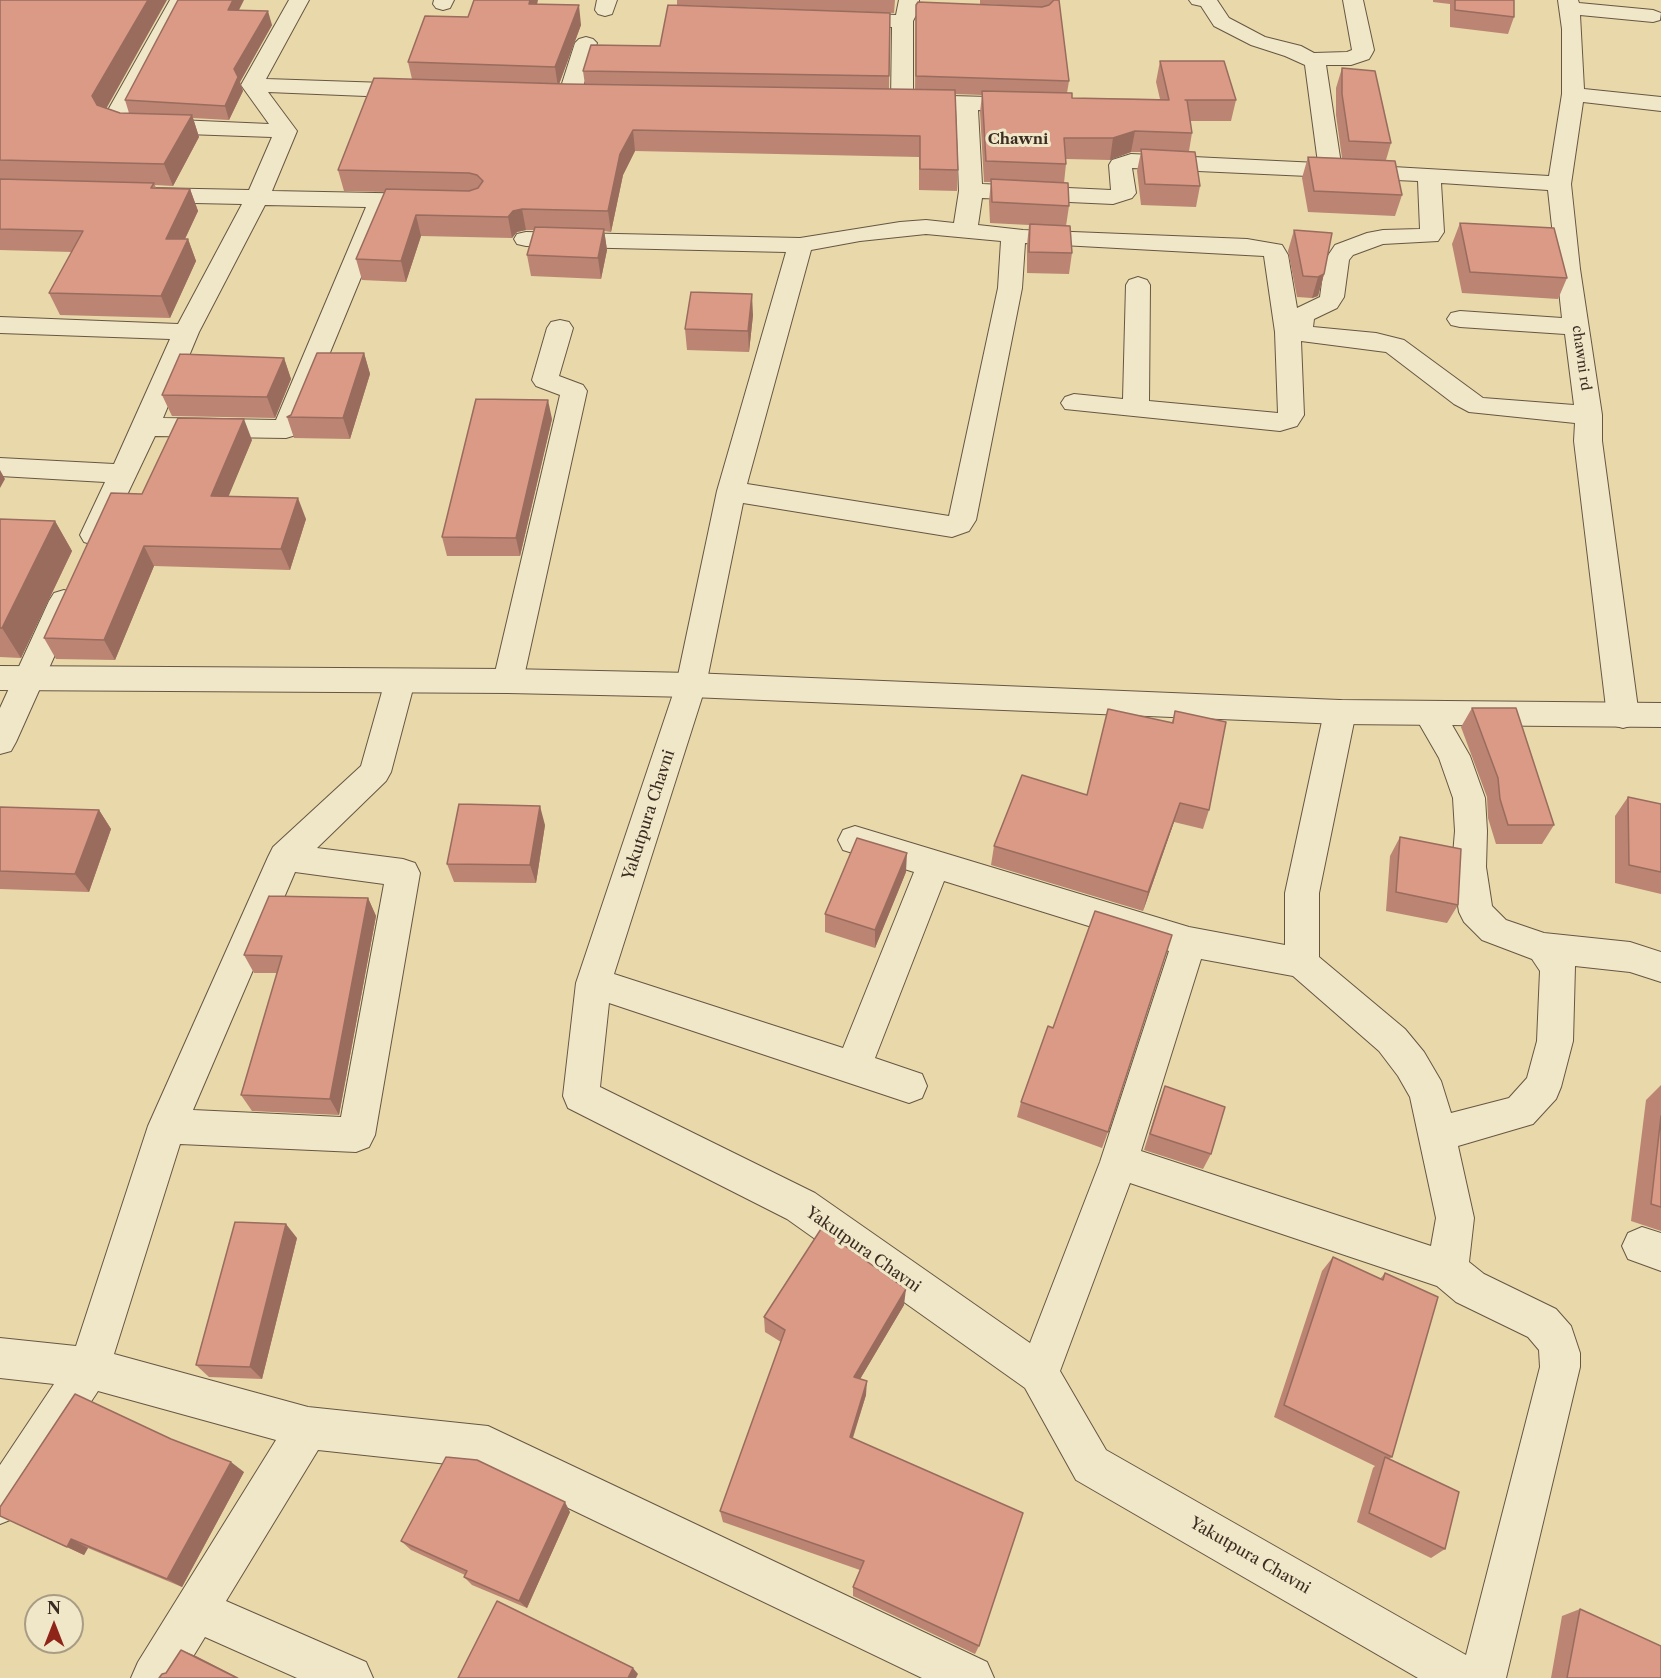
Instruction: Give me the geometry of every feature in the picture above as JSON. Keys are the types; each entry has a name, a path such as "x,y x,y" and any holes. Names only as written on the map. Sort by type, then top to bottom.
{"street":[{"path":"180,0 114,119 129,125 286,132"},
{"path":"252,85 299,0"},
{"path":"1199,0 1207,0 1221,22 1258,41 1293,51 1314,62"},
{"path":"1314,62 1320,58 1351,59 1361,54 1363,50 1353,0"},
{"path":"1569,4 1653,16"},
{"name":"chawni rd","path":"1569,4 1573,94 1559,184 1589,415 1588,441 1623,716"},
{"path":"902,102 907,10"},
{"path":"832,18 907,10 933,10"},
{"path":"546,96 580,96 586,43"},
{"path":"1314,62 1331,172"},
{"path":"252,85 286,132"},
{"path":"252,85 440,92"},
{"path":"1573,94 1661,104"},
{"path":"879,101 1046,105"},
{"path":"965,231 970,191 967,104"},
{"path":"0,742 14,678 78,571 146,427 186,332 257,198 286,132"},
{"path":"970,191 1113,197 1124,193 1120,165 1131,161 1429,175 1559,184"},
{"path":"1294,332 1304,314 1328,303 1332,297 1337,260 1344,250 1367,240 1383,237 1430,236 1432,232 1429,175"},
{"path":"128,194 450,202"},
{"path":"146,427 286,429 381,200"},
{"path":"526,239 800,245 860,234 926,228 1014,235 1247,246 1273,250 1278,261 1294,332 1291,415 1288,420 1280,422 1074,403"},
{"path":"731,491 952,527 959,524 1010,288 1014,235"},
{"name":"Yakutpura Chavni","path":"800,245 731,491 691,685 594,983 581,1096 801,1206 1040,1374 1091,1464 1462,1678"},
{"path":"1136,408 1138,285"},
{"path":"1460,319 1576,327"},
{"path":"0,326 186,332"},
{"path":"508,681 574,392 545,380 560,328"},
{"path":"1294,332 1376,341 1395,346 1462,398 1478,406 1589,415"},
{"path":"0,467 122,474"},
{"path":"14,678 508,681 691,685 1340,712 1661,715"},
{"path":"0,1503 89,1368 167,1126 285,857 375,772 400,681"},
{"path":"1302,963 1302,893 1340,712"},
{"path":"1429,713 1454,756 1469,798 1471,831 1469,867 1476,912 1494,930 1544,948 1630,957 1661,967"},
{"path":"855,840 1189,942 1302,963 1392,1040 1411,1064 1428,1093 1455,1218 1449,1271"},
{"path":"167,1126 356,1135 403,873 285,857"},
{"path":"853,1067 934,863"},
{"path":"1040,1374 1119,1162 1189,942"},
{"path":"1437,1134 1520,1112 1543,1088 1555,1041 1557,968 1544,948"},
{"path":"594,983 909,1086"},
{"path":"1119,1162 1449,1271 1470,1288 1542,1323 1557,1340 1560,1367 1483,1678"},
{"path":"0,1358 89,1368 308,1428 488,1447 971,1678"},
{"path":"154,1678 308,1428"},
{"path":"197,1611 350,1678"}],"building":[{"path":"0,0 148,0 92,96 97,105 120,113 192,115 164,164 0,160"},
{"path":"178,0 233,0 228,10 268,11 234,69 238,77 225,106 125,100"},
{"path":"474,0 530,0 529,4 579,5 555,67 408,62 425,16 468,17"},
{"path":"1054,0 1059,0 1069,81 916,76 916,5 918,2 1042,7"},
{"path":"1455,0 1514,0 1514,17 1455,10"},
{"path":"668,5 890,13 889,76 583,71 591,45 660,46"},
{"path":"1160,61 1224,61 1236,100 1187,100 1192,133 1135,131 1113,138 1064,138 1066,164 986,161 982,91 1072,93 1072,98 1169,100"},
{"path":"1342,68 1375,71 1391,143 1349,141 1342,94"},
{"path":"374,78 566,84 955,90 958,170 920,169 920,136 633,130 620,154 608,211 522,209 513,211 508,217 416,215 401,261 356,259 386,189 469,191 478,188 483,181 477,175 469,173 338,170"},
{"path":"1141,149 1195,152 1200,186 1145,184"},
{"path":"1308,157 1395,161 1402,195 1314,191"},
{"path":"0,179 154,183 151,188 190,189 166,239 188,239 161,296 49,293 83,231 0,229"},
{"path":"991,179 1068,183 1069,206 992,202"},
{"path":"1460,223 1554,228 1567,278 1470,272"},
{"path":"1030,224 1070,226 1072,253 1029,252"},
{"path":"535,227 604,229 598,258 527,255"},
{"path":"1294,230 1332,233 1324,274 1318,277 1303,276"},
{"path":"691,292 752,294 748,331 685,329"},
{"path":"317,353 364,353 343,418 287,417 291,415"},
{"path":"180,354 284,358 267,397 162,395"},
{"path":"476,399 548,400 516,538 442,537"},
{"path":"178,418 244,419 211,496 298,498 281,549 144,546 104,640 44,638 111,493 142,494"},
{"path":"0,519 55,521 2,628 0,628"},
{"path":"1472,708 1516,708 1554,825 1508,825 1500,799 1498,778"},
{"path":"1108,709 1173,723 1175,711 1226,722 1209,810 1180,803 1148,892 994,846 1022,775 1087,795"},
{"path":"1628,797 1661,804 1661,872 1629,865"},
{"path":"459,804 540,806 530,865 447,864"},
{"path":"0,807 99,810 75,874 0,871"},
{"path":"1400,837 1461,849 1458,905 1396,892"},
{"path":"857,838 907,853 875,930 825,914"},
{"path":"269,896 368,898 330,1099 241,1095 282,956 244,955"},
{"path":"1095,911 1172,935 1108,1132 1021,1102 1048,1026 1053,1028"},
{"path":"1165,1086 1225,1107 1211,1154 1150,1134"},
{"path":"1661,1116 1661,1207 1651,1204"},
{"path":"235,1222 286,1224 250,1367 196,1365"},
{"path":"821,1229 906,1289 854,1377 867,1381 850,1437 1023,1513 979,1646 853,1587 864,1561 720,1511 785,1330 764,1317"},
{"path":"1333,1257 1383,1280 1385,1273 1438,1297 1392,1457 1284,1405"},
{"path":"75,1394 171,1439 231,1462 167,1579 71,1539 67,1547 0,1516 0,1507"},
{"path":"446,1457 477,1460 565,1502 519,1601 464,1577 467,1571 401,1541"},
{"path":"1385,1457 1459,1492 1445,1549 1369,1513"},
{"path":"497,1601 633,1668 628,1678 458,1678"},
{"path":"1580,1609 1661,1646 1661,1678 1567,1678"},
{"path":"181,1650 237,1678 159,1678 166,1673"}],"district":[{"name":"Chawni","path":"1018,140"}]}
